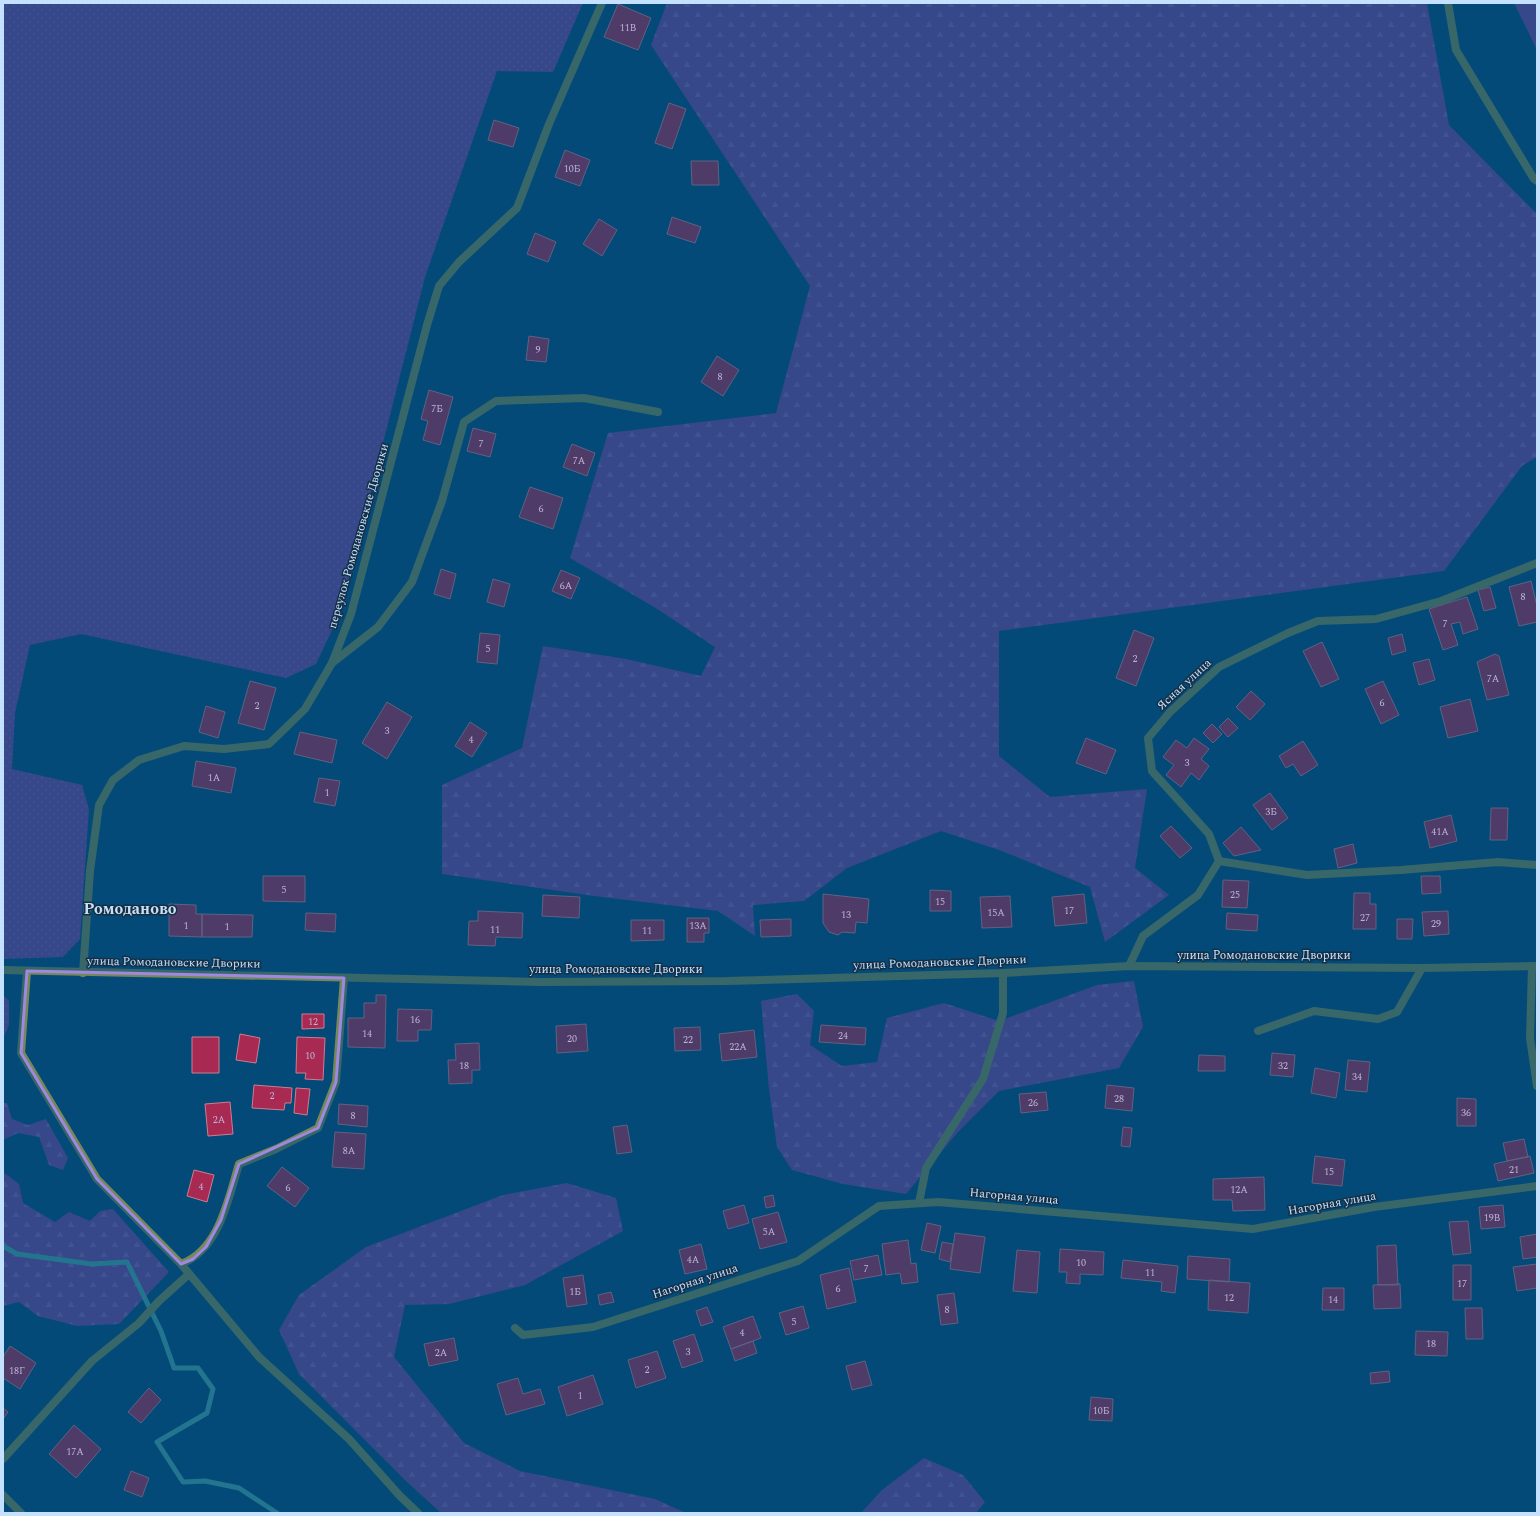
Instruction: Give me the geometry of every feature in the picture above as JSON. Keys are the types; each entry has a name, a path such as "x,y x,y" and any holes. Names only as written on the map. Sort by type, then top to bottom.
{"street":[{"name":"переулок Ромодановские Дворики","path":"83,973 90,871 99,805 114,780 139,760 184,746 224,749 269,744 305,709 332,663 351,614 427,325 440,286 459,262 517,208 549,124 602,3"},
{"path":"1448,3 1456,50 1534,179 1537,181"},
{"path":"332,663 378,627 412,582 442,500 464,422 496,401 584,398 658,412"},
{"name":"Ясная улица","path":"1219,861 1209,834 1152,771 1148,738 1170,712 1219,667 1288,633 1318,621 1376,619 1441,601 1537,563"},
{"path":"1129,966 1143,936 1198,895 1219,861 1307,875 1401,870 1498,862 1537,865"},
{"name":"улица Ромодановские Дворики","path":"3,970 83,973 554,982 727,981 1003,973 1129,966 1422,968 1535,966"},
{"path":"1535,966 1530,1038 1537,1086"},
{"path":"1258,1031 1314,1011 1378,1019 1397,1012 1422,968"},
{"path":"27,971 21,1053 97,1179 180,1264 259,1357 349,1439 400,1496 418,1513"},
{"path":"919,1203 926,1168 983,1079 1003,1013 1003,973"},
{"path":"180,1264 193,1260 206,1247 221,1220 239,1164 276,1149 318,1128 336,1082 344,978"},
{"name":"Нагорная улица","path":"515,1328 523,1335 593,1327 798,1261 879,1206 938,1202 1253,1229 1374,1207 1537,1186"},
{"path":"3,1459 92,1361 139,1323 159,1300 189,1274"},
{"path":"3,1495 21,1513"}],"highlighted area":[{"path":"27,971 344,978 336,1082 318,1128 239,1164 221,1220 206,1247 193,1259 181,1264 97,1179 21,1053"}],"green space":[{"path":"3,3 583,3 553,72 497,71 425,277 340,613 316,664 286,678 81,634 30,645 15,713 12,769 82,785 89,809 80,939 63,957 3,959"},
{"path":"667,3 1427,3 1449,125 1537,214 1537,457 1522,466 1444,571 999,631 999,756 1050,797 1147,789 1135,868 1169,895 1105,942 1090,887 1002,851 941,831 847,868 804,901 753,905 755,936 718,911 594,896 442,874 442,785 522,748 543,646 626,659 701,676 715,647 654,607 570,558 608,433 776,413 810,286 651,45"},
{"path":"1514,3 1537,3 1537,50"},
{"path":"1134,981 1143,1027 1119,1068 999,1091 958,1132 906,1194 843,1184 792,1170 777,1147 769,1089 761,1001 797,994 814,1011 810,1045 842,1066 877,1062 887,1018 944,1003 999,1021 1097,985"},
{"path":"3,995 9,1001 9,1025 3,1039"},
{"path":"3,1103 7,1103 12,1119 28,1125 46,1119 68,1158 63,1170 49,1165 39,1137 18,1133 3,1140"},
{"path":"3,1172 19,1184 23,1203 55,1222 69,1212 90,1221 100,1211 113,1209 169,1272 119,1324 77,1326 38,1316 19,1302 3,1306"},
{"path":"567,1183 616,1198 623,1231 525,1285 449,1304 405,1305 394,1357 464,1443 520,1471 655,1499 686,1513 441,1513 407,1482 299,1374 279,1330 299,1295 366,1247 503,1195"},
{"path":"924,1458 963,1475 985,1502 976,1513 861,1513 882,1490"}],"building":[{"path":"618,4 651,18 638,50 604,37"},
{"path":"669,103 686,109 672,149 655,143"},
{"path":"494,120 519,128 513,147 488,140"},
{"path":"565,150 590,160 580,186 555,177"},
{"path":"691,161 718,161 719,185 692,185"},
{"path":"672,217 701,227 695,243 667,234"},
{"path":"599,219 617,230 602,256 583,244"},
{"path":"535,233 556,242 548,262 527,254"},
{"path":"529,336 549,339 546,362 526,360"},
{"path":"717,356 739,370 723,396 701,382"},
{"path":"429,390 453,397 440,445 423,440 428,421 421,419"},
{"path":"473,428 496,434 490,457 467,451"},
{"path":"572,444 595,453 587,476 563,467"},
{"path":"530,487 563,498 553,529 519,517"},
{"path":"441,569 456,574 450,599 434,594"},
{"path":"561,570 580,578 571,599 552,591"},
{"path":"493,579 510,584 504,607 487,602"},
{"path":"1531,581 1537,606 1537,622 1519,626 1509,587"},
{"path":"1490,587 1496,608 1484,611 1478,590"},
{"path":"1467,597 1478,629 1463,634 1460,622 1451,624 1458,645 1443,650 1429,609"},
{"path":"1134,630 1154,638 1136,686 1116,678"},
{"path":"480,633 500,635 497,664 477,662"},
{"path":"1402,634 1406,651 1392,655 1388,638"},
{"path":"1322,642 1339,679 1321,687 1303,651"},
{"path":"1495,654 1499,656 1509,695 1487,700 1477,662"},
{"path":"1429,659 1435,680 1419,685 1413,663"},
{"path":"250,681 276,688 264,730 238,723"},
{"path":"1383,681 1399,715 1381,724 1365,689"},
{"path":"1251,691 1265,704 1250,720 1236,707"},
{"path":"1470,699 1478,731 1448,738 1440,707"},
{"path":"387,702 412,717 387,759 362,743"},
{"path":"206,706 225,712 218,738 199,732"},
{"path":"1228,718 1238,728 1228,737 1219,727"},
{"path":"470,722 487,733 472,757 455,746"},
{"path":"1212,724 1222,734 1213,743 1203,733"},
{"path":"300,732 337,740 332,763 294,754"},
{"path":"1086,738 1116,750 1106,774 1076,763"},
{"path":"1194,738 1209,749 1201,759 1209,766 1199,780 1191,773 1181,787 1166,775 1174,765 1163,757 1176,740 1187,748"},
{"path":"1303,741 1318,765 1301,776 1293,764 1286,768 1279,756"},
{"path":"196,761 236,768 231,793 192,786"},
{"path":"319,778 340,781 335,806 314,802"},
{"path":"1270,793 1288,818 1272,830 1253,805"},
{"path":"1491,808 1508,808 1507,840 1490,840"},
{"path":"1451,815 1457,841 1430,848 1424,822"},
{"path":"1171,826 1192,848 1180,858 1160,836"},
{"path":"1241,827 1261,850 1234,856 1223,843"},
{"path":"1353,844 1357,863 1338,868 1334,849"},
{"path":"263,876 305,876 305,902 263,901"},
{"path":"1421,876 1440,876 1441,893 1422,894"},
{"path":"1223,880 1249,881 1247,908 1222,907"},
{"path":"930,890 951,891 951,911 930,911"},
{"path":"1354,893 1370,893 1370,904 1376,904 1376,929 1353,929"},
{"path":"823,894 869,899 867,923 856,922 855,933 842,932 838,935 829,932 823,923"},
{"path":"1084,894 1087,923 1055,926 1052,897"},
{"path":"543,895 580,897 579,918 542,916"},
{"path":"1010,896 1012,927 982,928 980,897"},
{"path":"169,904 196,905 196,914 202,914 202,937 169,936"},
{"path":"478,911 523,913 522,938 496,937 495,946 468,945 469,921 478,921"},
{"path":"1448,911 1449,934 1424,936 1422,912"},
{"path":"306,913 336,914 335,932 305,930"},
{"path":"1227,913 1258,915 1257,931 1226,929"},
{"path":"202,914 253,915 252,937 202,937"},
{"path":"687,918 709,918 709,933 704,933 704,942 687,942"},
{"path":"791,919 791,936 761,937 760,920"},
{"path":"1397,919 1413,919 1412,939 1397,939"},
{"path":"631,920 664,920 664,940 631,941"},
{"path":"376,995 386,995 385,1048 348,1047 348,1018 364,1018 364,1003 376,1003"},
{"path":"398,1009 432,1010 431,1030 418,1030 418,1041 397,1041"},
{"path":"302,1014 324,1014 324,1028 302,1029"},
{"path":"586,1024 588,1051 557,1053 556,1026"},
{"path":"821,1025 866,1028 865,1045 819,1042"},
{"path":"700,1027 701,1050 675,1051 674,1028"},
{"path":"754,1030 757,1057 722,1061 719,1034"},
{"path":"240,1034 260,1038 256,1063 236,1060"},
{"path":"192,1037 219,1037 219,1073 192,1073"},
{"path":"297,1037 325,1038 323,1080 305,1079 306,1073 296,1073"},
{"path":"479,1043 480,1070 472,1070 472,1083 449,1084 448,1060 456,1060 455,1044"},
{"path":"1272,1053 1295,1055 1293,1077 1270,1075"},
{"path":"1199,1055 1225,1056 1225,1071 1198,1071"},
{"path":"1348,1060 1370,1062 1367,1092 1345,1090"},
{"path":"1315,1068 1340,1073 1336,1098 1311,1093"},
{"path":"254,1085 292,1088 291,1103 285,1103 284,1110 252,1108"},
{"path":"1107,1085 1134,1088 1132,1111 1105,1108"},
{"path":"296,1088 310,1089 307,1115 294,1113"},
{"path":"1046,1092 1048,1110 1021,1113 1019,1094"},
{"path":"1457,1098 1476,1099 1476,1126 1457,1126"},
{"path":"230,1102 233,1134 208,1136 205,1104"},
{"path":"339,1104 368,1106 367,1127 338,1124"},
{"path":"627,1125 632,1152 617,1154 613,1127"},
{"path":"1123,1127 1132,1128 1130,1147 1121,1146"},
{"path":"335,1132 366,1134 364,1169 332,1167"},
{"path":"1524,1139 1528,1157 1507,1161 1503,1143"},
{"path":"1315,1156 1345,1160 1342,1186 1312,1183"},
{"path":"1530,1156 1534,1173 1498,1181 1494,1164"},
{"path":"282,1167 309,1188 295,1207 267,1186"},
{"path":"194,1170 214,1175 207,1202 187,1196"},
{"path":"1264,1177 1265,1210 1233,1211 1232,1200 1213,1200 1213,1179"},
{"path":"773,1195 775,1206 766,1208 764,1197"},
{"path":"744,1205 749,1223 728,1229 723,1211"},
{"path":"1503,1205 1505,1227 1481,1229 1479,1207"},
{"path":"778,1212 787,1242 760,1249 752,1219"},
{"path":"1468,1221 1471,1253 1453,1255 1449,1222"},
{"path":"927,1223 941,1226 935,1253 921,1250"},
{"path":"955,1233 985,1237 980,1273 950,1269"},
{"path":"1537,1234 1537,1257 1523,1259 1520,1237"},
{"path":"908,1240 911,1264 916,1263 918,1282 902,1284 900,1273 886,1275 882,1244"},
{"path":"942,1242 953,1244 950,1262 939,1259"},
{"path":"701,1244 707,1269 685,1274 679,1250"},
{"path":"1396,1245 1398,1285 1378,1285 1377,1246"},
{"path":"1060,1249 1104,1252 1103,1275 1080,1274 1080,1284 1066,1283 1067,1272 1059,1272"},
{"path":"1017,1250 1040,1252 1037,1293 1013,1291"},
{"path":"878,1255 882,1275 854,1280 850,1261"},
{"path":"1188,1256 1230,1259 1229,1282 1187,1279"},
{"path":"1123,1260 1178,1266 1175,1293 1161,1291 1162,1282 1121,1278"},
{"path":"1537,1264 1537,1288 1517,1291 1513,1267"},
{"path":"1453,1265 1471,1265 1471,1300 1453,1300"},
{"path":"849,1268 856,1302 827,1309 820,1275"},
{"path":"583,1275 587,1304 567,1307 563,1278"},
{"path":"1209,1280 1250,1283 1248,1313 1208,1310"},
{"path":"1400,1284 1401,1308 1374,1309 1373,1285"},
{"path":"1323,1288 1344,1288 1344,1310 1322,1310"},
{"path":"611,1292 614,1302 600,1305 598,1295"},
{"path":"954,1293 958,1323 941,1325 937,1295"},
{"path":"803,1306 809,1328 786,1335 779,1313"},
{"path":"707,1307 713,1322 701,1326 696,1311"},
{"path":"1465,1308 1482,1308 1483,1339 1466,1339"},
{"path":"753,1316 761,1338 731,1349 723,1327"},
{"path":"1416,1331 1448,1332 1447,1356 1415,1355"},
{"path":"694,1334 703,1361 682,1368 673,1341"},
{"path":"454,1338 458,1360 429,1366 424,1344"},
{"path":"753,1341 757,1353 735,1361 731,1349"},
{"path":"10,1346 36,1363 20,1389 3,1378 3,1357"},
{"path":"657,1351 666,1378 636,1388 628,1360"},
{"path":"865,1361 872,1385 852,1390 846,1366"},
{"path":"1389,1371 1390,1382 1371,1384 1370,1373"},
{"path":"593,1375 603,1404 567,1416 558,1387"},
{"path":"518,1378 523,1394 540,1389 545,1404 506,1415 497,1384"},
{"path":"149,1388 161,1400 141,1423 128,1412"},
{"path":"1091,1397 1113,1399 1112,1421 1089,1420"},
{"path":"3,1408 8,1412 3,1419"},
{"path":"74,1425 101,1449 76,1478 49,1454"},
{"path":"131,1471 149,1478 142,1497 124,1490"}],"waterway":[{"path":"3,1246 17,1254 92,1264 127,1262 161,1331 174,1368 198,1368 213,1389 207,1413 157,1442 183,1482 205,1481 239,1488 277,1513"}],"district":[{"name":"Ромоданово","path":"130,908"}]}
